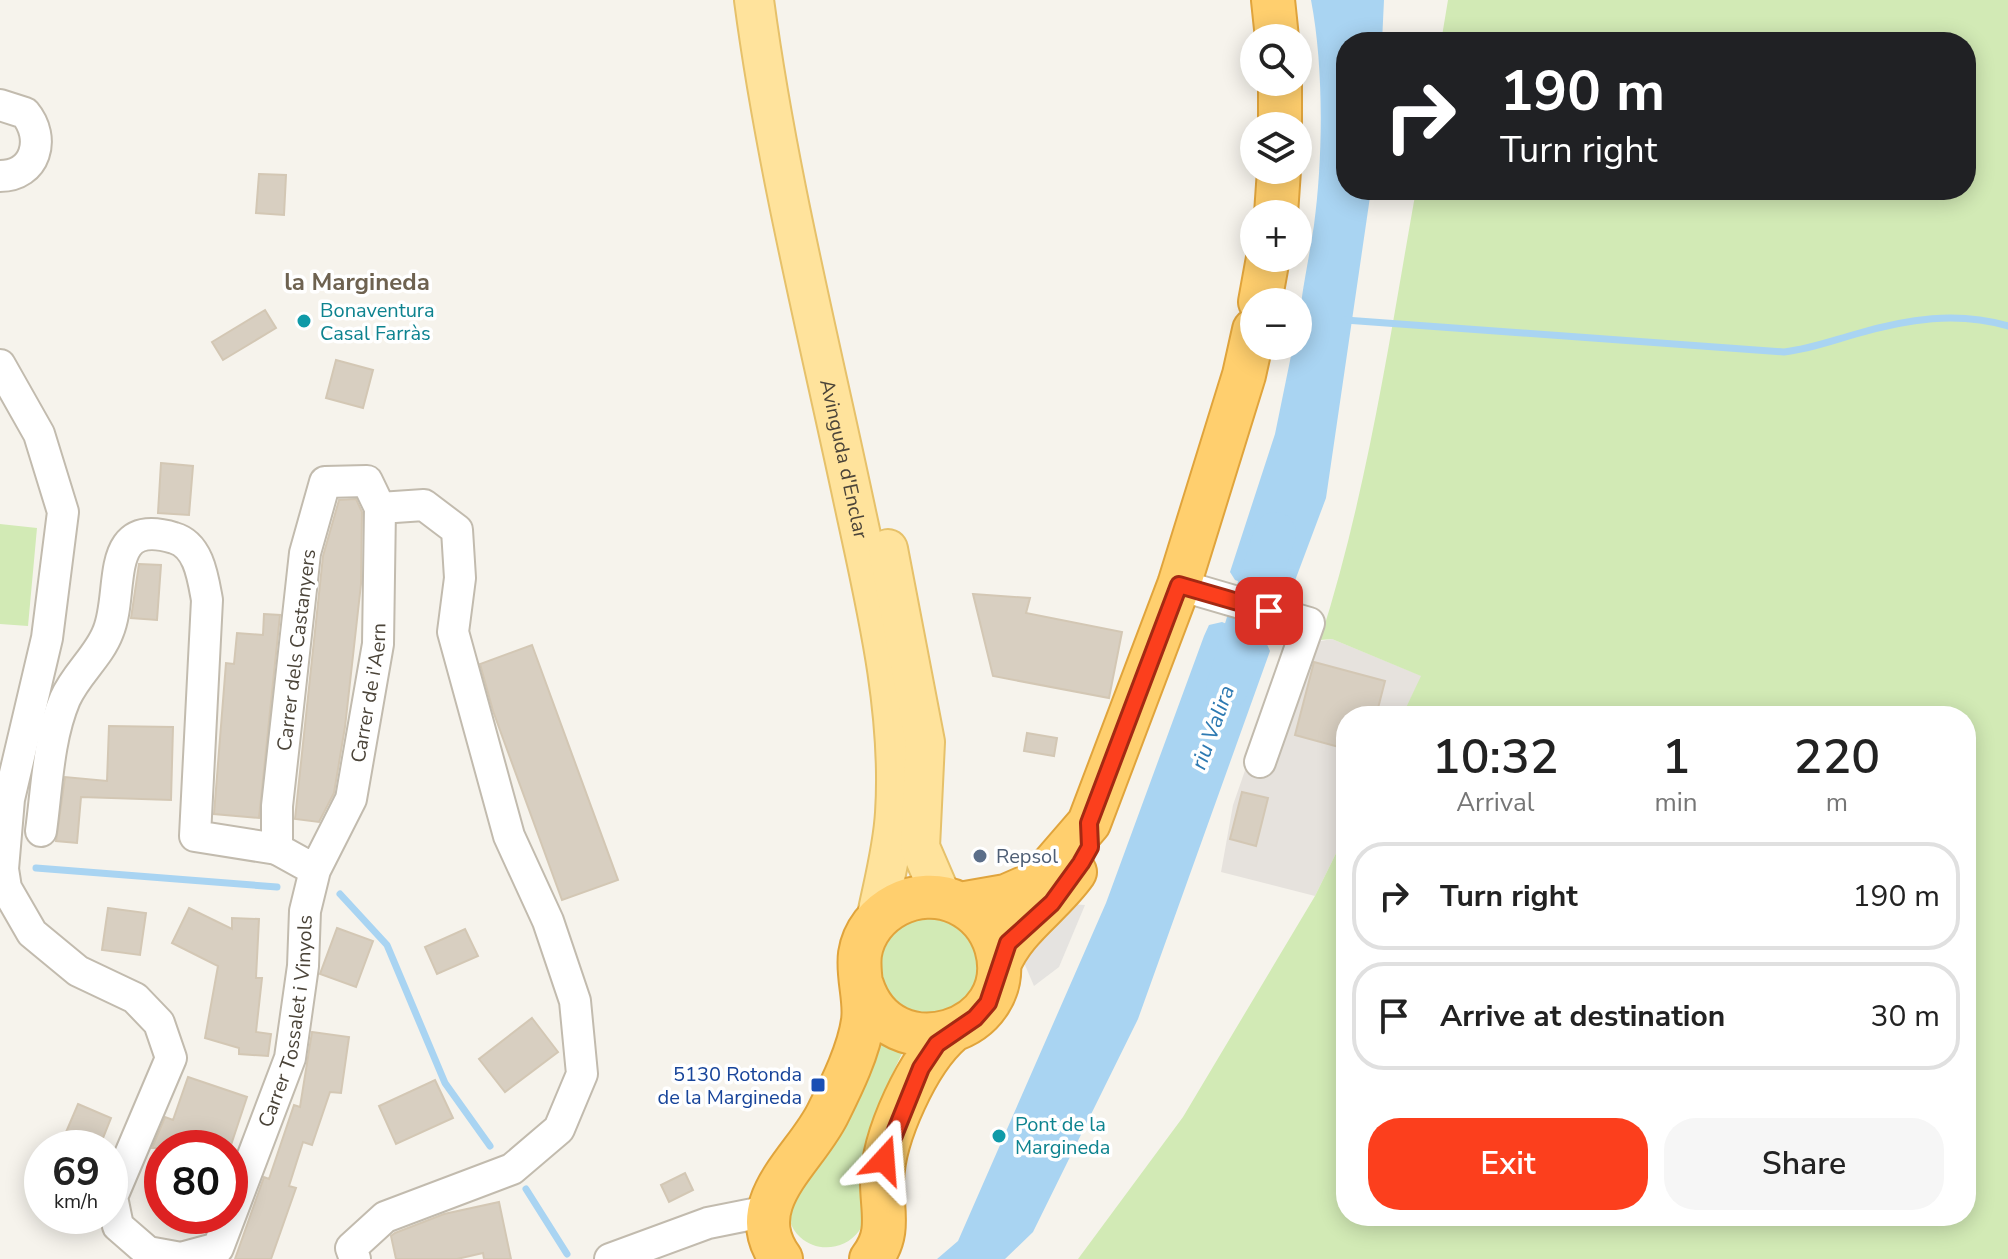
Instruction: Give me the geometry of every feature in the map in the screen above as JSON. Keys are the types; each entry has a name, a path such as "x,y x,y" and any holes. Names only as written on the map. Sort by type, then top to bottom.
{"highway":[{"path":"1273,0 1276,24"},
{"path":"781,1259 772,1248 768,1211 774,1191 817,1137 831,1109 863,1021 861,951 876,920 906,900 951,901 1006,896 1038,882 1089,823 1196,591 1247,360"},
{"path":"871,1259 879,1248 885,1229 882,1183 892,1135 921,1068 937,1044 975,1018 988,1003 1008,943 1052,903 1090,847 1089,823"},
{"path":"951,901 988,929 999,965"},
{"path":"862,985 879,1015 901,1030 926,1035 952,1031"}],"main road":[{"name":"Avinguda d'Enclar","path":"754,0 778,151 863,546 888,684 895,748 895,814 876,920"},
{"name":"Avinguda d'Enclar","path":"779,0 813,220 902,611 923,729 920,847 951,901"}],"street":[{"path":"0,105 25,113 36,132 37,144 28,165 19,172 0,176"},
{"name":"Carrer Tossalet i Vinyols","path":"0,365 39,434 63,512 47,638 9,799 6,888 32,933 78,971 135,998 159,1023 171,1058 112,1197 118,1226 148,1252 181,1258 218,1248 290,1058 303,966 305,911 315,870"},
{"name":"Carrer dels Castanyers","path":"277,849 277,806 305,553 325,482 367,481 380,508"},
{"path":"355,1259 351,1248 385,1217 512,1169 559,1129 582,1074 575,1001 548,921 509,836 453,632 460,578 457,530 424,505 380,508"},
{"name":"Carrer de i'Aern","path":"315,870 351,799 378,644 380,508"},
{"path":"41,831 54,731 66,697 108,634 118,564 126,546 140,535 151,533 179,539 193,554 202,571 207,600 195,836 277,849 315,870"},
{"path":"1196,591 1309,623 1260,762"},
{"path":"610,1259 708,1223 768,1211"}],"shaded area":[{"path":"1332,639 1422,676 1407,706 1336,706 1336,853 1315,896 1221,872 1233,805 1288,647"},
{"path":"1070,904 1085,905 1059,967 1034,986 1022,958"}],"green space":[{"path":"1448,0 2008,0 2008,1259 1078,1259 1183,1117 1315,896 1336,853 1336,1226 1976,1226 1976,706 1407,706 1421,676 1332,639 1320,640 1337,585 1364,473 1414,200 1976,200 1976,32 1443,32"},
{"path":"0,524 37,528 28,626 0,624"},
{"path":"929,919 947,923 963,933 973,949 977,967 973,985 963,1001 947,1011 929,1015 911,1011 895,1001 885,985 881,967 885,949 895,933 911,923"},
{"path":"880,1035 907,1044 867,1140 862,1171 865,1210 862,1225 853,1237 839,1245 814,1245 794,1230 788,1204 842,1132"}],"water":[{"path":"1311,0 1384,0 1382,32 1336,32 1336,200 1370,200 1326,498 1293,586 1275,594 1235,580 1230,572 1275,434 1290,360 1312,360 1312,288 1303,288 1306,272 1312,272 1312,237 1317,199 1320,142 1318,54"},
{"path":"1222,622 1265,640 1270,651 1138,1019 1033,1232 1005,1259 937,1259 958,1241 1106,903 1204,636 1209,625"}],"building":[{"path":"259,174 286,175 284,215 256,213"},
{"path":"265,310 276,328 223,360 212,342"},
{"path":"336,360 373,370 363,408 326,398"},
{"path":"161,463 193,466 189,515 158,513"},
{"path":"356,499 362,512 361,584 345,727 334,793 319,822 295,819 323,556 339,500"},
{"path":"139,564 161,565 157,620 131,618"},
{"path":"973,594 1030,598 1026,613 1122,632 1109,698 993,676"},
{"path":"264,614 280,615 259,818 214,814 226,663 234,664 237,633 263,635"},
{"path":"532,645 618,880 562,900 493,711 480,664"},
{"path":"1314,662 1385,681 1379,706 1336,706 1336,746 1295,735"},
{"path":"109,726 173,727 171,800 81,797 77,843 56,841 65,777 107,781"},
{"path":"1027,733 1057,738 1054,756 1024,751"},
{"path":"1242,792 1268,798 1256,846 1230,839"},
{"path":"108,908 146,913 140,955 102,950"},
{"path":"189,908 232,929 232,918 259,919 256,978 262,978 256,1032 271,1034 268,1056 239,1054 239,1048 205,1038 218,966 172,943"},
{"path":"337,928 373,941 356,987 320,974"},
{"path":"465,929 478,956 437,974 425,947"},
{"path":"532,1018 558,1052 505,1092 479,1059"},
{"path":"312,1032 349,1037 341,1093 330,1092 312,1145 303,1142 289,1186 296,1188 271,1259 235,1259 244,1234 248,1234 248,1222 264,1177 269,1179 294,1105 300,1107"},
{"path":"188,1077 247,1097 236,1130 160,1130 165,1117 173,1120"},
{"path":"435,1080 453,1118 396,1144 379,1106"},
{"path":"78,1104 111,1118 106,1130 67,1130"},
{"path":"685,1173 693,1190 669,1202 661,1185"},
{"path":"499,1202 511,1259 484,1259 483,1253 457,1259 396,1259 391,1236 395,1233 444,1214"}],"waterway":[{"path":"1345,320 1784,352 1913,321 1951,318 2008,326"},
{"name":"riu Valira","path":"1227,688 1275,533"},
{"path":"36,868 277,887"},
{"path":"340,894 387,945 445,1083 490,1146"},
{"path":"526,1189 567,1254"}],"place":[{"name":"Bonaventura Casal Farràs","path":"304,321"},
{"name":"Repsol","path":"980,856"},
{"name":"5130 Rotonda de la Margineda","path":"818,1085"},
{"name":"Pont de la Margineda","path":"999,1136"}],"district":[{"name":"la Margineda","path":"357,282"}],"route":[{"path":"884,1160 921,1068 937,1044 982,1011 996,985 999,965 1008,943 1052,903 1090,847 1089,823 1110,775 1179,585 1269,611"}]}
